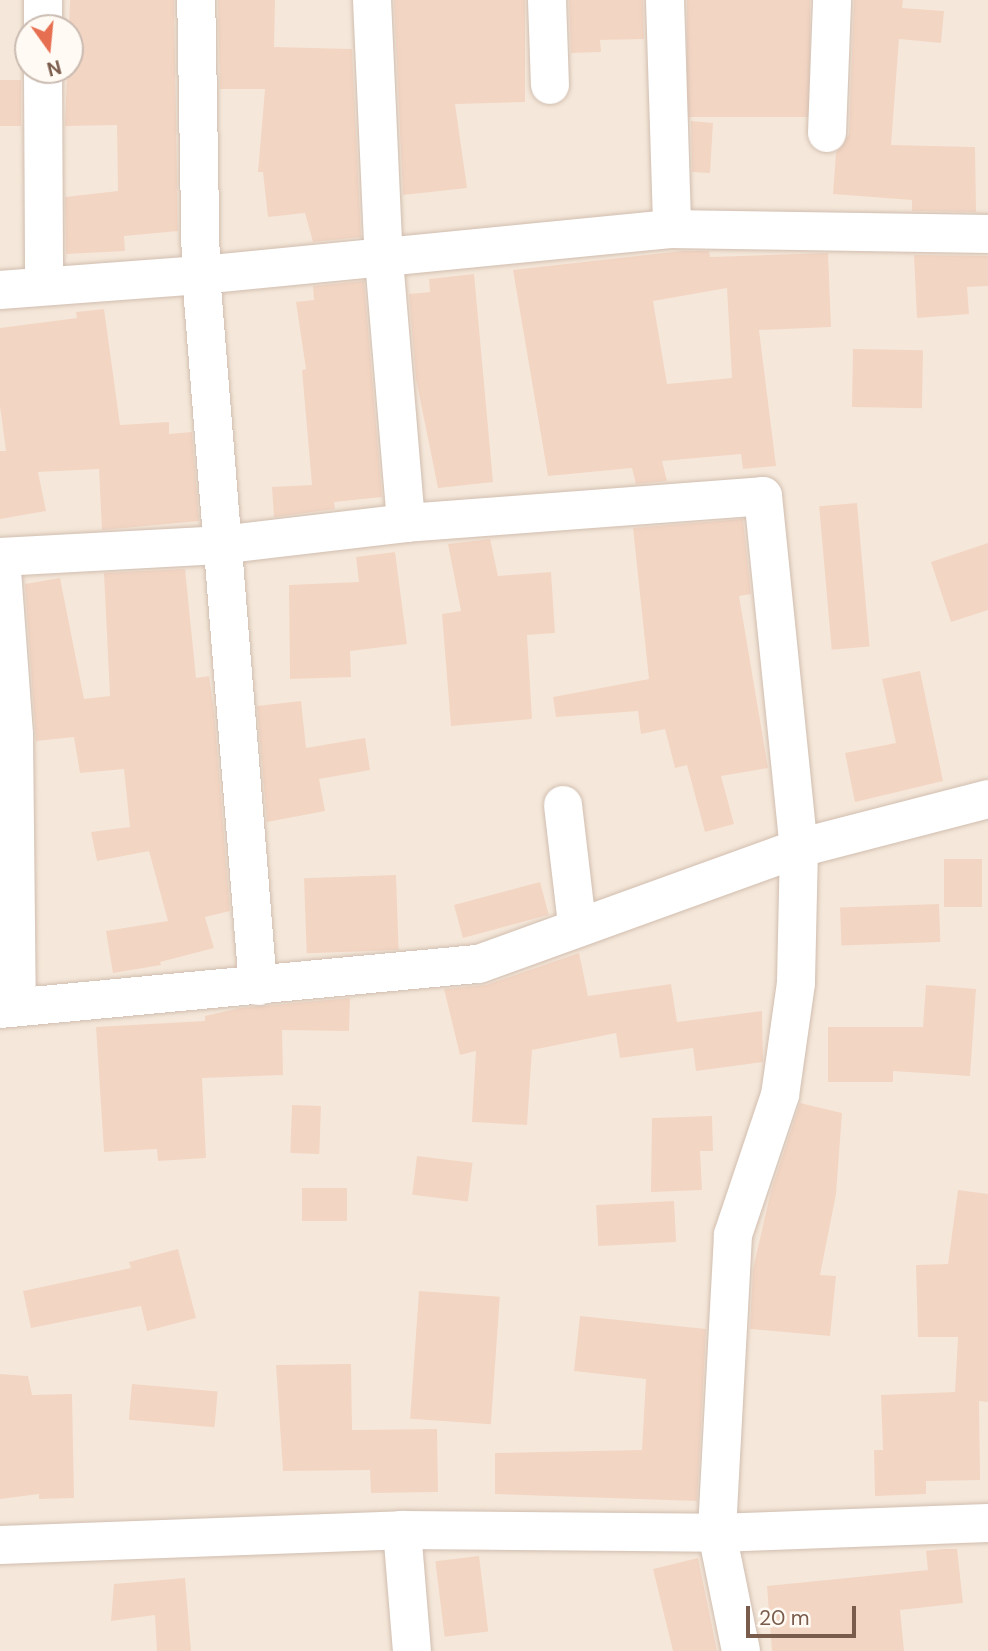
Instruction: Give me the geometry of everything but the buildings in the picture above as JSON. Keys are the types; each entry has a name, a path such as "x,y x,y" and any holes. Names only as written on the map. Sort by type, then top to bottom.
{"street":[{"path":"196,0 201,275 220,545 258,986"},
{"path":"372,0 384,260 406,523"},
{"path":"547,0 550,85"},
{"path":"665,0 672,229"},
{"path":"827,133 832,0"},
{"path":"43,84 44,286"},
{"path":"0,290 384,260 672,229 988,234"},
{"path":"741,1651 717,1533 733,1235 780,1095 796,983 799,848 763,496 406,523 220,545 0,557 7,736 9,1008 479,964 577,925 799,848 988,799"},
{"path":"563,805 577,925"},
{"path":"0,1545 402,1530 717,1533 988,1523"},
{"path":"402,1530 412,1651"}],"shaded area":[{"path":"0,0 988,0 988,1651 0,1651"}]}
